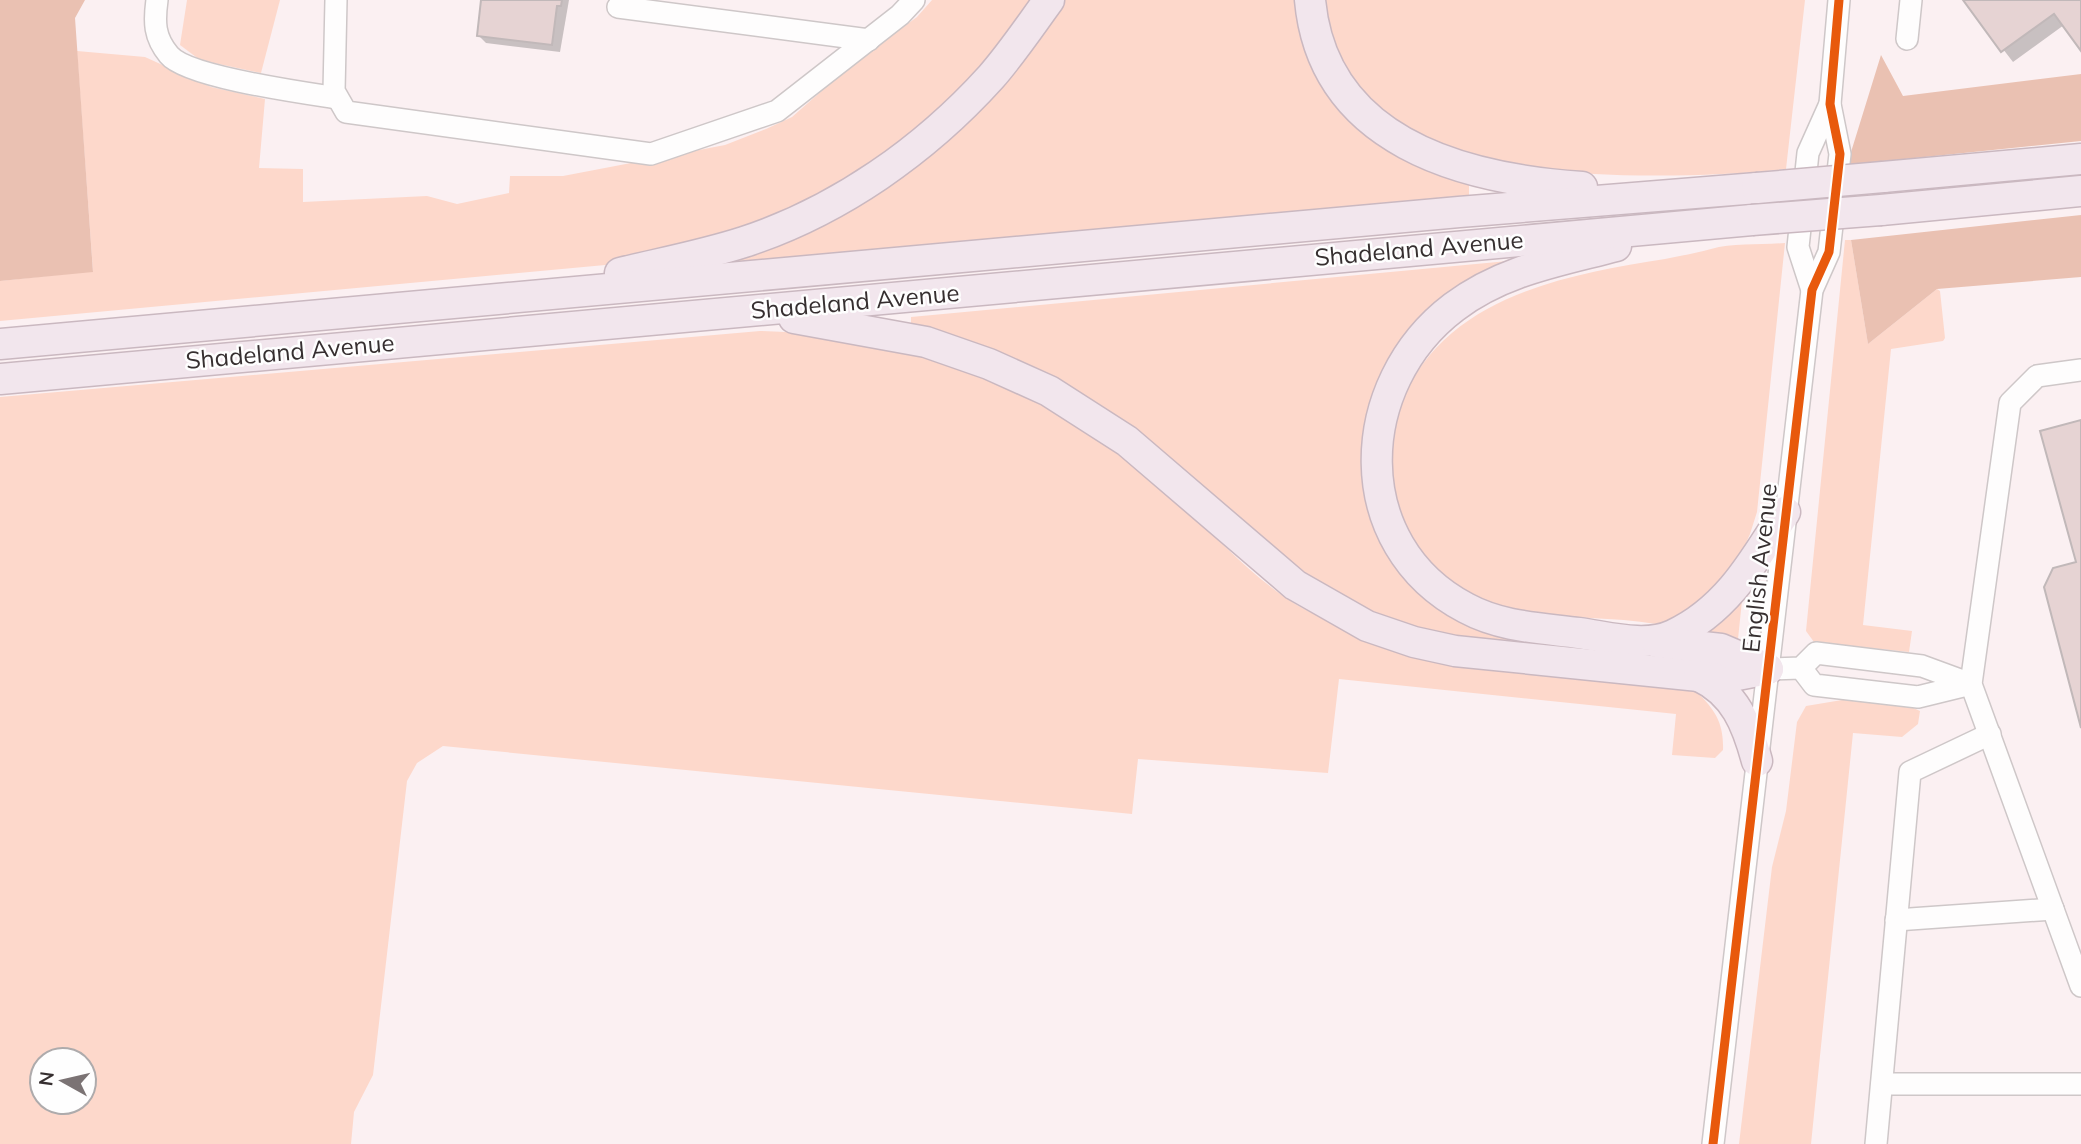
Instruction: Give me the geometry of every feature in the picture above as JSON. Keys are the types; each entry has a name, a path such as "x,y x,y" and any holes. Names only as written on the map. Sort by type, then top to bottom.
{"highway":[{"path":"519,297 746,241 792,223 852,192 907,155 952,117 993,75 1049,0"},
{"path":"1310,0 1321,48 1342,86 1375,123 1413,149 1459,166 1522,182 1684,193 2081,159"},
{"path":"1768,669 1721,649 1511,625 1472,611 1444,594 1419,571 1396,537 1378,480 1377,435 1390,385 1408,353 1446,313 1484,287 1538,265 1710,222 1881,210 2081,191"},
{"name":"Shadeland Avenue","path":"0,344 1684,193"},
{"name":"Shadeland Avenue","path":"0,379 1710,222"},
{"path":"759,311 926,342 989,363 1049,391 1127,441 1295,586 1367,626 1414,642 1455,651 1699,676 1727,677 1768,669"},
{"path":"1654,642 1692,625 1731,593 1785,512"},
{"path":"1699,676 1713,683 1742,715 1757,761"}],"street":[{"path":"157,0 154,29 171,58 216,77 337,98"},
{"path":"336,0 334,80 337,98 346,112 651,154 778,111 869,40 914,0"},
{"name":"English Avenue","path":"1713,1144 1812,290 1829,252 1840,154 1830,104 1839,0"},
{"path":"1907,39 1911,0"},
{"path":"618,7 869,40"},
{"name":"English Avenue","path":"1812,290 1798,247 1808,153 1830,104"},
{"path":"2081,370 2037,376 2010,403 1971,684 2081,986"},
{"path":"1768,669 1801,668 1816,653 1922,666 1971,684"},
{"path":"1801,668 1814,685 1918,697 1971,684"},
{"path":"1876,1144 1910,772 1990,734"},
{"path":"1896,920 2053,909"},
{"path":"1882,1084 2081,1084"}],"shaded area":[{"path":"0,0 85,0 75,18 93,272 0,281"},
{"path":"187,0 280,0 261,73 200,60 180,45"},
{"path":"932,0 1035,0 998,52 932,121 849,182 745,230 616,264 0,321 0,281 93,271 77,51 145,57 211,87 265,99 259,168 303,169 303,202 427,196 457,204 509,193 510,176 563,176 725,145 766,129 792,117 850,66 917,17"},
{"path":"1059,0 1300,0 1322,78 1469,182 1469,195 800,257 728,269 726,255 820,218"},
{"path":"1326,0 1805,0 1786,169 1665,176 1575,173 1492,163 1456,154 1390,119 1362,93 1337,48"},
{"path":"1881,55 1903,96 2081,74 2081,141 1847,165"},
{"path":"2081,215 2081,277 1937,289 1868,344 1851,240"},
{"path":"1845,240 1851,240 1868,344 1937,289 1940,291 1945,338 1943,341 1891,349 1863,625 1912,631 1909,652 1814,642 1806,631"},
{"path":"1785,243 1757,512 1734,570 1717,593 1673,622 1656,624 1543,615 1499,607 1479,600 1447,581 1435,569 1406,526 1394,492 1390,459 1392,437 1401,404 1420,368 1446,338 1476,315 1511,297 1587,273 1720,247"},
{"path":"1508,261 1508,268 1392,357 1379,381 1370,408 1389,547 1534,639 1534,644 1460,642 1330,599 1204,497 911,329 911,317"},
{"path":"760,331 876,343 930,356 981,374 1031,397 1079,425 1126,458 1172,496 1262,580 1302,608 1323,618 1599,675 1697,692 1709,705 1722,732 1723,750 1715,758 1672,755 1676,714 1339,679 1328,773 1138,759 1132,814 443,746 417,763 407,781 373,1075 354,1112 351,1144 0,1144 0,397"},
{"path":"1743,591 1738,639 1696,634"},
{"path":"1848,699 1907,705 1920,711 1918,724 1902,737 1853,733 1811,1144 1739,1144 1772,867 1786,811 1797,722 1806,706"}],"building":[{"path":"481,0 562,0 561,6 557,6 552,45 477,36"},
{"path":"1963,0 2081,0 2081,51 2054,14 2001,52"},
{"path":"2081,420 2081,728 2044,587 2053,568 2076,562 2040,431"}],"cycle path":[{"path":"1713,1144 1812,290 1829,252 1840,154 1830,104 1839,0"}]}
